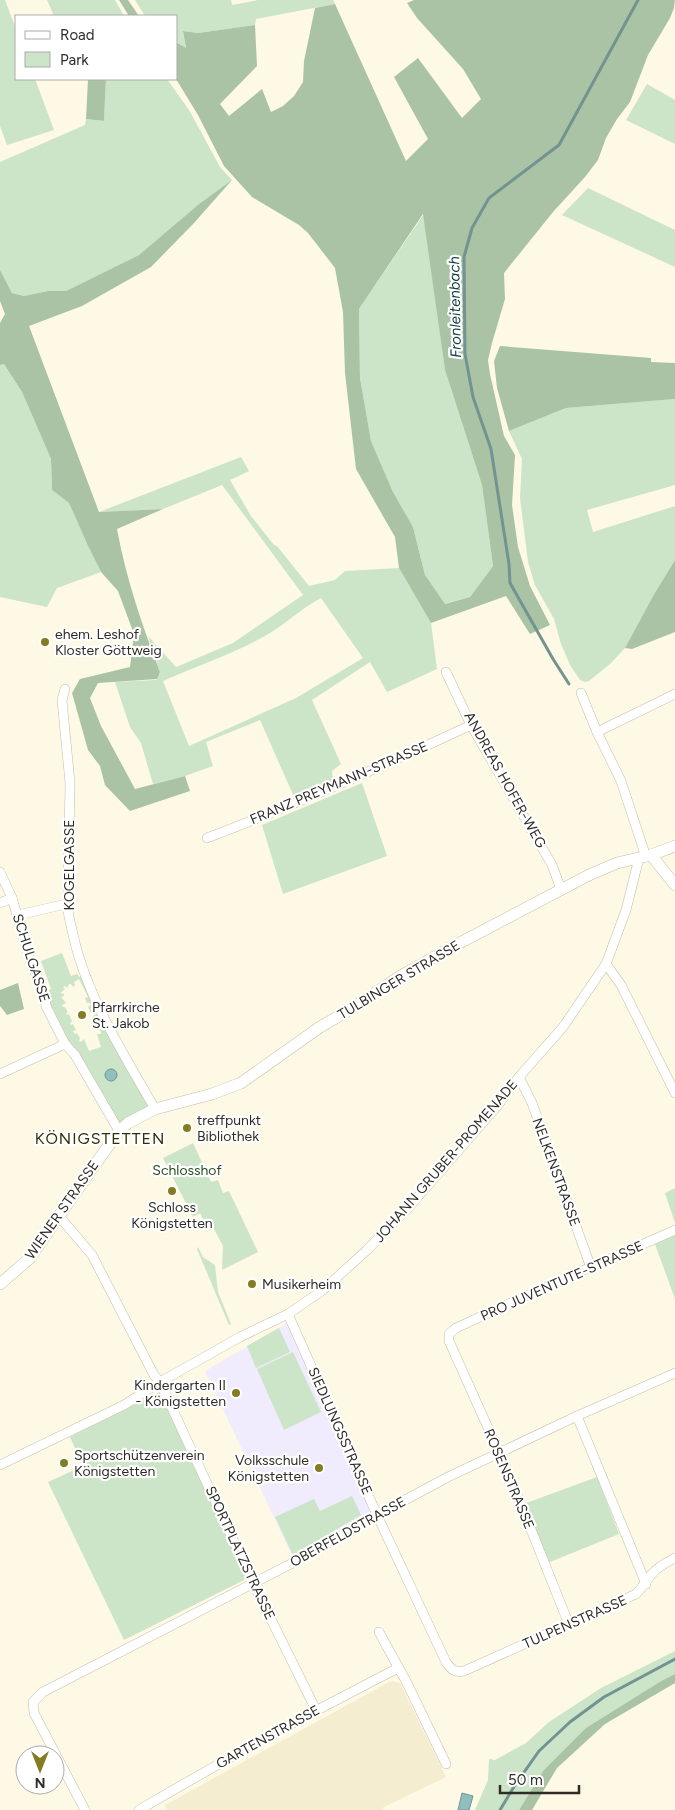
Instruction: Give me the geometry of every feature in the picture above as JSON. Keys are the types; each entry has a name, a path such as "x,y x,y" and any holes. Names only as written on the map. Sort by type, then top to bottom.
{"main road":[{"name":"TULBINGER STRASSE","path":"119,1130 128,1123 155,1110 212,1094 241,1083 314,1031 399,977 562,889 617,863 645,857 675,846"},
{"path":"645,857 675,885"},
{"name":"WIENER STRASSE","path":"0,1284 29,1259 119,1130"}],"street":[{"name":"ANDREAS HOFER-WEG","path":"446,672 471,725 535,833 562,889"},
{"name":"KOGELGASSE","path":"65,689 62,700 70,783 68,893 66,904 75,944 85,974 112,1033 155,1110"},
{"path":"582,693 621,781 645,857"},
{"path":"598,732 675,694"},
{"name":"FRANZ PREYMANN-STRASSE","path":"207,838 389,764 471,725"},
{"name":"JOHANN GRUBER-PROMENADE","path":"0,1465 124,1405 160,1382 240,1337 288,1314 323,1290 367,1250 409,1208 563,1027 606,964 645,857"},
{"name":"SCHULGASSE","path":"0,872 18,914 31,963 44,993 46,1006 65,1044 75,1056 119,1130"},
{"path":"0,903 12,898"},
{"path":"18,914 66,904"},
{"path":"606,964 622,985 675,1093"},
{"path":"0,1074 65,1044"},
{"name":"NELKENSTRASSE","path":"520,1077 532,1103 591,1268"},
{"name":"SPORTPLATZSTRASSE","path":"59,1216 92,1255 160,1382 253,1583 316,1710"},
{"name":"PRO JUVENTUTE-STRASSE","path":"449,1334 456,1328 675,1230"},
{"name":"SIEDLUNGSSTRASSE","path":"288,1314 377,1515 446,1662 453,1671 458,1673 464,1672"},
{"name":"ROSENSTRASSE","path":"449,1334 449,1341 510,1477 570,1624"},
{"name":"OBERFELDSTRASSE","path":"85,1810 36,1718 32,1706 36,1698 52,1686 308,1555 377,1515 498,1452 675,1373"},
{"path":"577,1416 646,1584"},
{"name":"TULPENSTRASSE","path":"464,1672 636,1594 646,1584 651,1574 675,1558"},
{"path":"378,1632 407,1683 446,1764"},
{"name":"GARTENSTRASSE","path":"140,1810 316,1710 398,1668"}],"shaded area":[{"path":"287,1323 377,1515 295,1562 205,1371"},
{"path":"391,1681 400,1683 446,1777 382,1808 383,1810 167,1810 165,1805"}],"green space":[{"path":"0,0 5,0 15,26 15,80 35,80 54,130 7,145 0,126"},
{"path":"47,0 115,0 123,15 54,15"},
{"path":"119,0 128,0 138,15 128,15"},
{"path":"135,0 231,0 232,5 258,0 333,0 335,4 256,19 255,25 198,33 183,31 186,49 178,43 178,15 144,15"},
{"path":"414,0 675,0 670,18 648,55 630,102 606,138 598,160 504,273 505,299 488,360 504,436 515,455 512,505 518,547 530,586 550,625 530,634 506,596 431,623 399,568 395,537 356,469 345,373 343,312 335,268 308,233 299,225 252,197 224,166 198,115 177,80 178,43 186,48 183,31 198,33 255,25 257,66 220,104 229,116 262,89 271,112 283,106 294,96 303,82 304,61 315,8 335,4 406,161 428,139 394,77 418,58 462,118 481,99 463,69 417,18 407,3","holes":["423,214 445,370 482,485 493,566 470,597 445,604 425,575 413,527 393,492 371,441 360,378 359,309"]},
{"path":"88,80 106,80 104,121 86,119"},
{"path":"106,80 168,80 189,110 220,167 232,180 199,204 139,255 66,291 48,291 24,296 12,293 0,270 0,162 85,125 86,119 104,121"},
{"path":"647,84 675,100 675,144 626,120"},
{"path":"232,180 151,267 82,306 29,326 99,512 163,509 117,529 135,601 160,672 157,679 98,683 90,698 101,726 135,789 185,776 190,791 130,811 105,785 100,766 88,750 72,693 80,679 130,667 134,634 118,591 101,572 69,503 52,490 51,459 22,392 4,364 0,365 0,323 5,314 0,301 0,270 12,293 24,296 48,291 66,291 139,255 199,204"},
{"path":"588,188 675,230 675,267 562,215"},
{"path":"424,214 445,370 482,485 493,566 470,597 444,604 425,575 413,527 393,492 371,441 360,378 359,309"},
{"path":"500,346 651,358 651,362 675,363 675,399 566,408 509,431 497,388 494,361"},
{"path":"4,364 22,392 51,459 52,490 69,503 101,572 57,588 47,607 0,597 0,365"},
{"path":"675,399 675,485 587,510 593,532 675,506 675,560 625,648 610,664 589,681 585,682 580,680 570,665 561,644 554,619 535,585 528,562 520,498 522,459 509,431 566,408"},
{"path":"241,457 249,471 230,480 251,516 309,586 335,580 345,571 399,568 431,623 437,669 387,692 370,662 312,700 341,764 332,771 333,782 295,799 260,720 206,742 213,766 185,776 153,784 141,743 130,727 115,682 156,680 160,672 148,636 176,667 233,643 303,595 222,485 163,509 99,512","holes":["321,598 363,658 296,698 189,746 163,681 231,653 257,640 277,629"]},
{"path":"675,560 675,632 632,649 625,648 653,596"},
{"path":"362,783 387,856 283,894 262,825"},
{"path":"62,953 71,976 77,974 79,977 85,974 155,1109 119,1131 75,1056 44,993 51,989 41,961","holes":["79,979 88,997 85,998 87,1003 91,1005 88,1007 91,1013 94,1012 95,1015 92,1016 95,1022 98,1021 99,1024 96,1025 98,1030 101,1031 101,1034 97,1034 101,1047 89,1051 84,1039 81,1042 79,1041 80,1038 73,1031 76,1030 73,1024 71,1025 72,1021 69,1014 67,1015 66,1013 68,1012 62,1005 66,1003 61,997 64,994 60,993 65,989 63,987 67,988 69,984 73,987 75,985 74,982"]},
{"path":"18,983 24,1009 7,1015 0,1006 0,990"},
{"name":"Schlosshof","path":"193,1143 211,1182 218,1180 223,1193 229,1191 258,1252 222,1270 223,1246 214,1229 209,1231 200,1213 193,1217 163,1158"},
{"path":"675,1188 675,1223 665,1193"},
{"path":"675,1234 675,1299 655,1244"},
{"path":"198,1247 203,1257 215,1265 218,1292 231,1324 229,1325 197,1249"},
{"path":"279,1328 290,1352 256,1368 247,1346"},
{"path":"293,1352 321,1412 284,1430 257,1369"},
{"path":"160,1392 246,1579 124,1640 48,1482 83,1466 70,1437"},
{"path":"597,1477 619,1534 545,1564 521,1505"},
{"path":"352,1496 361,1515 293,1555 275,1517 314,1499 320,1511"},
{"path":"675,1651 675,1674 663,1680 543,1771 519,1810 475,1810 488,1780 489,1759 495,1760 526,1743 549,1722 601,1688"},
{"path":"675,1674 675,1683 605,1724 557,1768 532,1810 519,1810 543,1771 586,1728"}],"water":[{"path":"109,1069 113,1069 117,1075 113,1081 109,1081 105,1077 105,1073"},
{"path":"462,1793 473,1796 469,1810 458,1810"}],"waterway":[{"name":"Fronleitenbach","path":"569,684 510,583 509,564 491,449 473,397 465,354 464,257 472,228 489,198 559,145 638,0"},
{"path":"500,1810 539,1751 570,1722 604,1697 675,1659"}],"place":[{"name":"ehem. Leshof Kloster Göttweig","path":"45,642"},
{"name":"Pfarrkirche St. Jakob","path":"82,1015"},
{"name":"treffpunkt Bibliothek","path":"187,1128"},
{"name":"Schloss Königstetten","path":"172,1191"},
{"name":"Musikerheim","path":"252,1284"},
{"name":"Kindergarten II - Königstetten","path":"236,1393"},
{"name":"Sportschützenverein Königstetten","path":"64,1463"},
{"name":"Volksschule Königstetten","path":"319,1468"}],"district":[{"name":"KÖNIGSTETTEN","path":"100,1138"}]}
